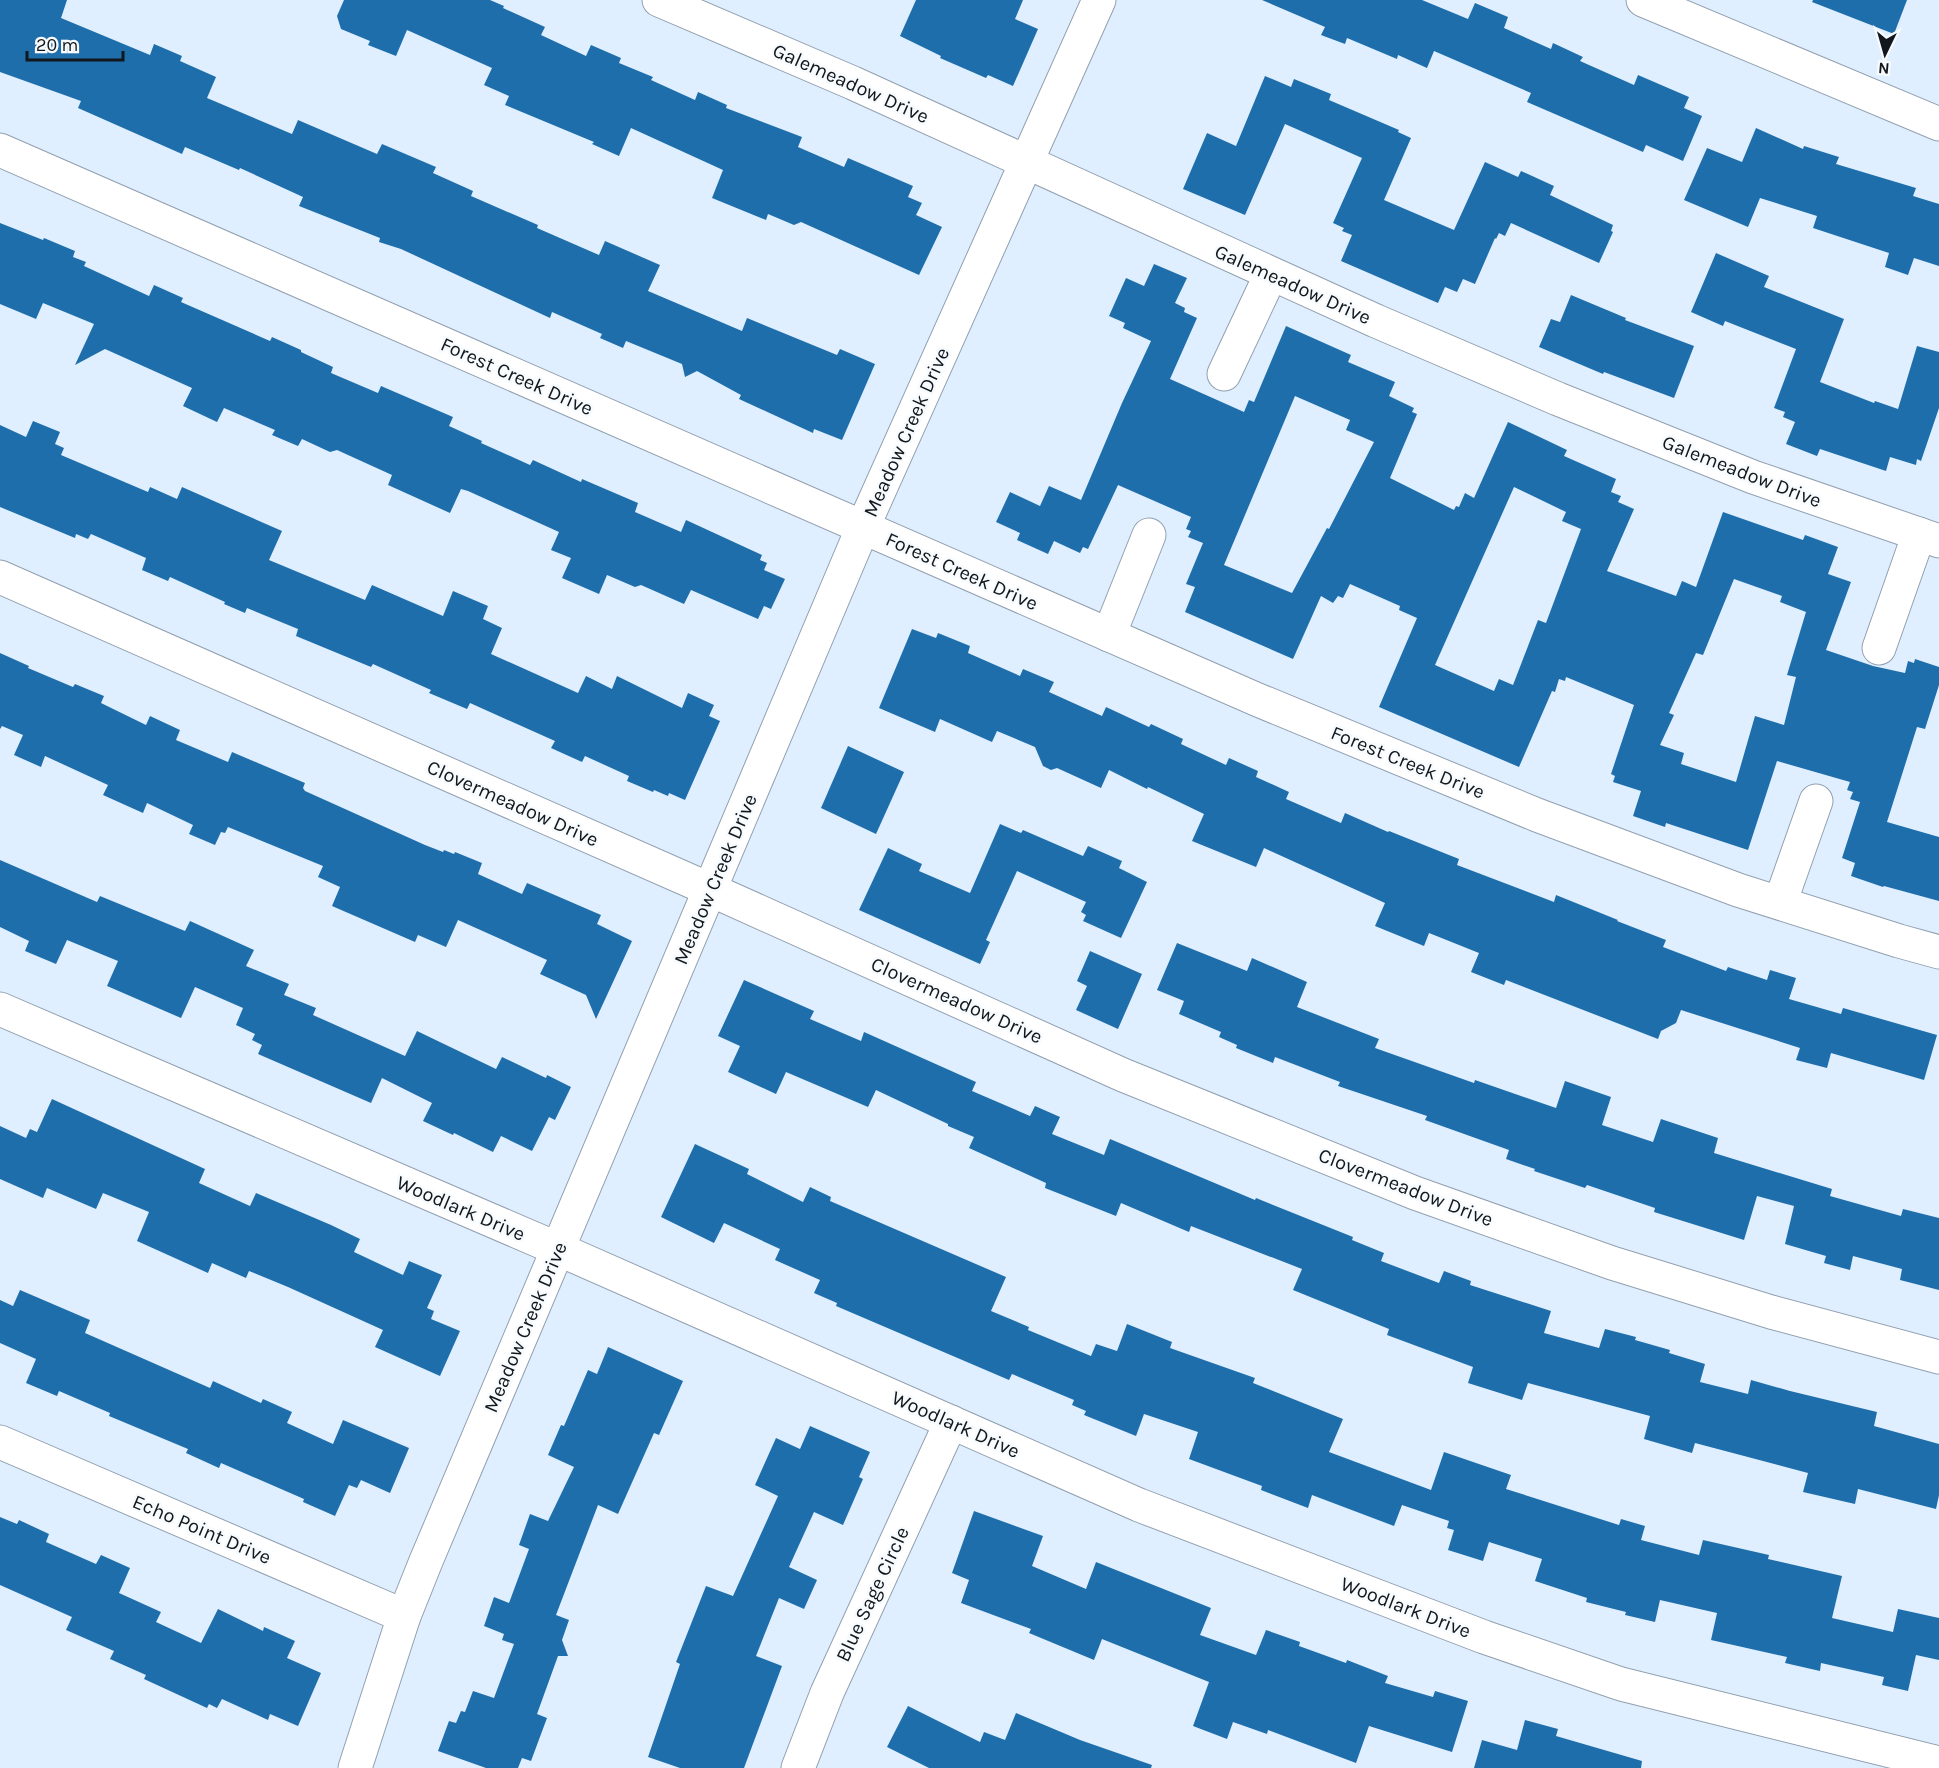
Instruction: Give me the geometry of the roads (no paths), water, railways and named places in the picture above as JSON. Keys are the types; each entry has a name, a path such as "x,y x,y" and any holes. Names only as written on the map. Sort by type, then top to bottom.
{"street":[{"name":"Galemeadow Drive","path":"658,0 853,83 1271,274 1537,390 1753,477 1929,537"},
{"name":"Meadow Creek Drive","path":"355,1768 404,1616 558,1250 863,527 1028,163 1099,0"},
{"path":"1643,0 1939,124"},
{"name":"Forest Creek Drive","path":"0,150 1258,700 1537,815 1738,890 1939,952"},
{"path":"1224,374 1271,274"},
{"path":"1109,635 1149,535"},
{"path":"1879,648 1929,537"},
{"name":"Clovermeadow Drive","path":"0,577 711,890 1123,1075 1415,1193 1612,1263 1771,1312 1939,1357"},
{"path":"1780,903 1816,801"},
{"name":"Woodlark Drive","path":"0,1009 558,1250 1138,1505 1484,1637 1611,1681 1939,1763"},
{"name":"Blue Sage Circle","path":"798,1768 827,1693 951,1422"},
{"name":"Echo Point Drive","path":"0,1442 404,1616"}]}
